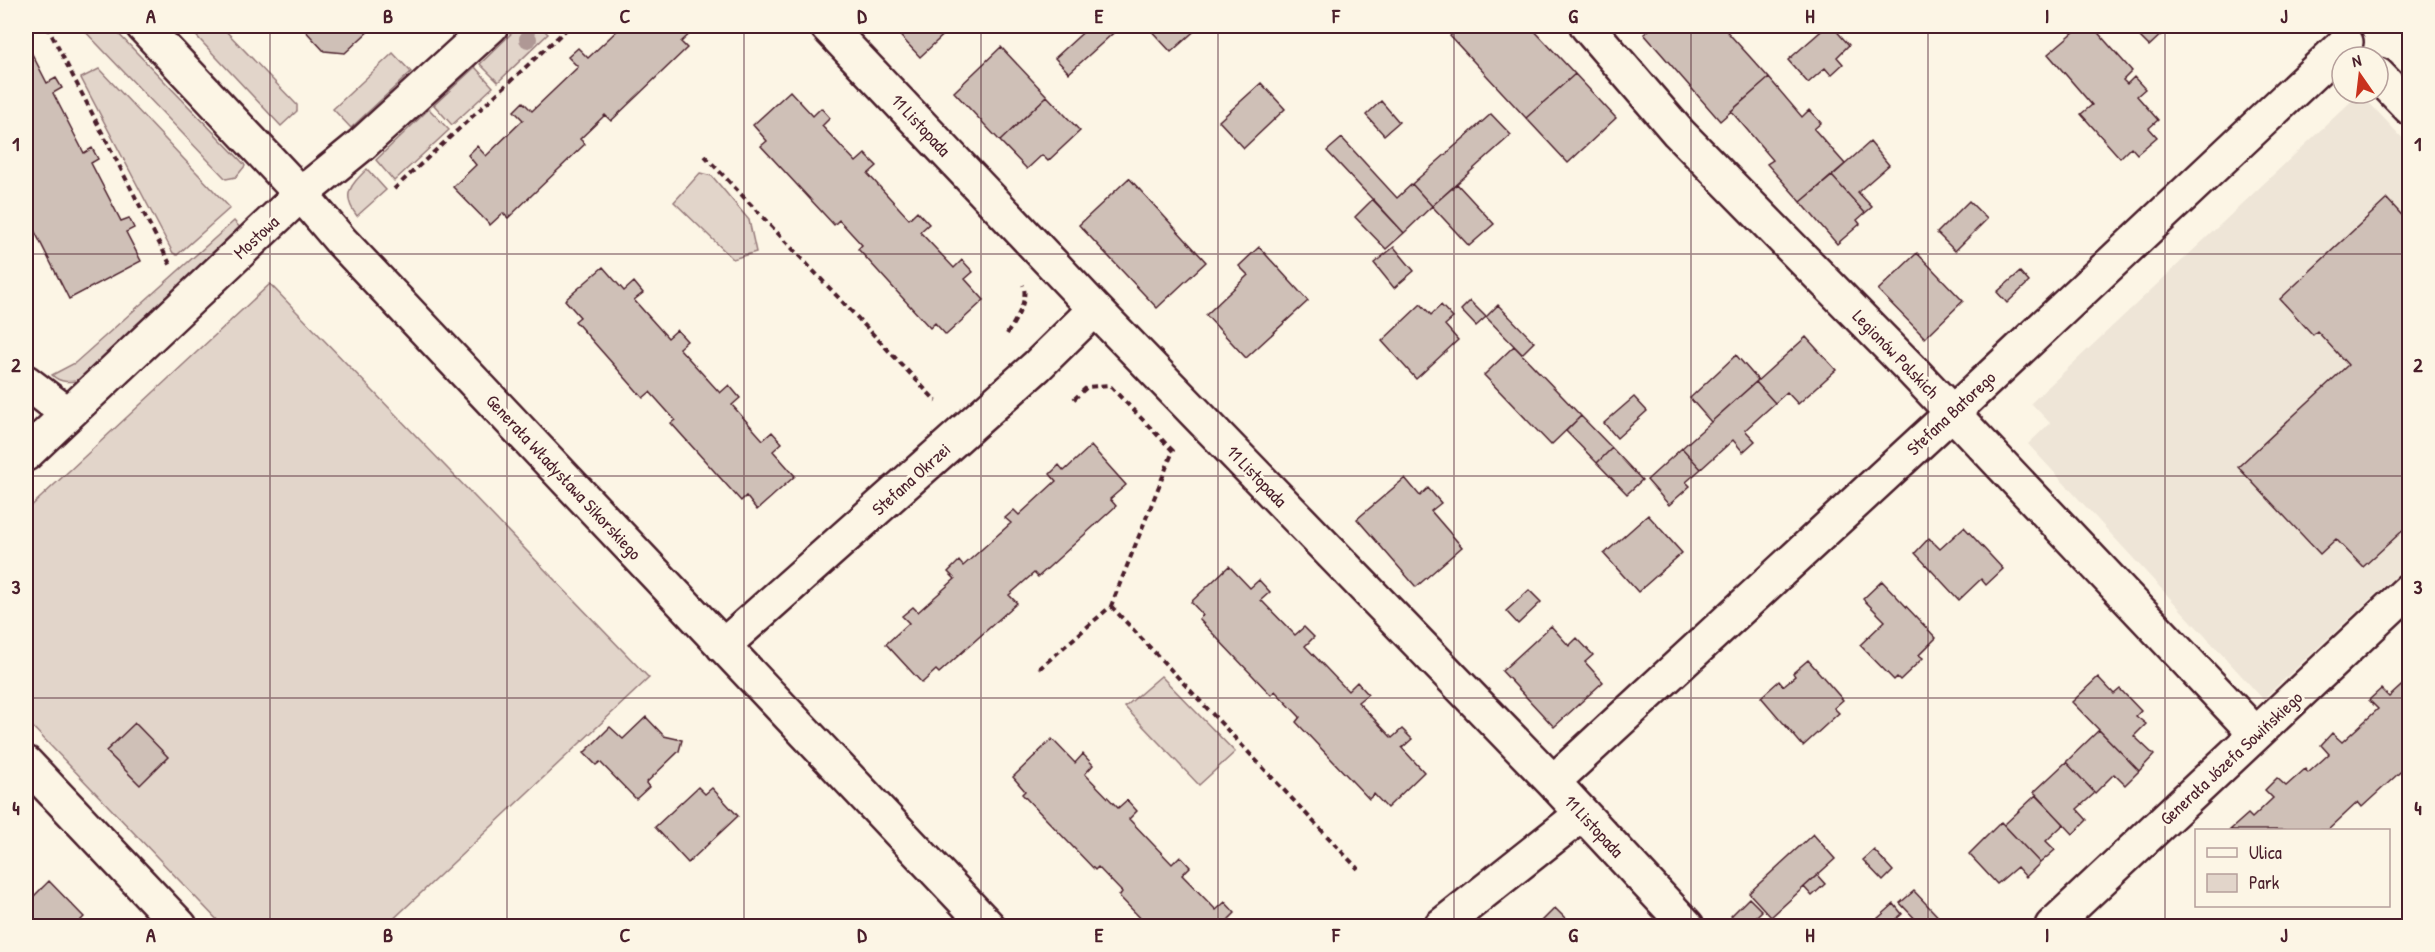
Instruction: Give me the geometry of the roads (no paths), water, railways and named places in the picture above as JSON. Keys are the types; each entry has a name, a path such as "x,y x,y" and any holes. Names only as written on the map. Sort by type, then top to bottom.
{"street":[{"name":"Generała Władysława Sikorskiego","path":"143,26 301,194 341,241 988,927"},
{"name":"Mostowa","path":"26,454 301,194 361,145 491,26"},
{"name":"11 Listopada","path":"827,26 1095,309 1553,782 1687,927"},
{"name":"Legionów Polskich","path":"1587,26 1678,132 1952,413 2256,734"},
{"name":"Stefana Batorego","path":"1553,782 1952,413 2345,42"},
{"path":"2390,88 2409,108"},
{"name":"Stefana Okrzei","path":"723,646 1037,366 1095,309"},
{"path":"26,382 68,414"},
{"name":"Generała Józefa Sowińskiego","path":"2052,927 2409,589"},
{"path":"26,764 180,927"},
{"path":"1441,927 1582,814"}]}
